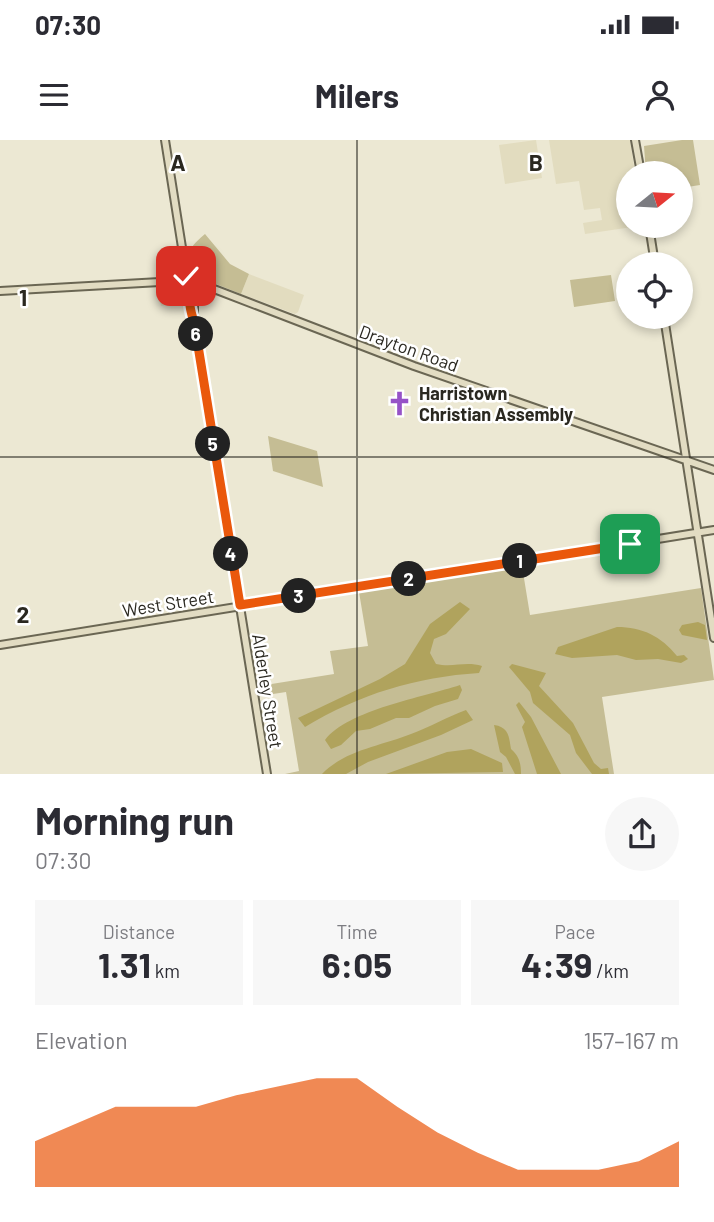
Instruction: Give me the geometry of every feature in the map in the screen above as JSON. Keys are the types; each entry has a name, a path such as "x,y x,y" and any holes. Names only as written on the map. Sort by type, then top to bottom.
{"main road":[{"name":"Alderley Street","path":"165,140 267,774"},
{"path":"635,140 638,161"},
{"name":"Drayton Road","path":"0,291 189,282 214,289 414,366 714,470"},
{"path":"666,329 714,638"},
{"name":"West Street","path":"0,645 714,530"}],"shaded area":[{"path":"536,140 542,178 505,184 499,145"},
{"path":"549,140 630,140 633,161 616,161 616,229 585,234 583,223 602,220 600,208 584,210 579,181 556,184"},
{"path":"693,140 700,185 693,186 693,161 645,161 644,146"},
{"path":"205,234 230,264 249,274 241,294 206,280 192,269 191,249"},
{"path":"249,274 304,295 298,312 295,314 241,294"},
{"path":"611,275 615,301 574,307 570,280"},
{"path":"181,287 185,302 161,306 158,289"},
{"path":"268,436 317,451 323,487 273,471"},
{"path":"522,566 530,615 701,588 714,680 602,697 614,774 285,774 299,771 286,692 260,696 259,686 334,674 330,651 368,646 359,592"},
{"path":"460,602 470,609 446,634 434,639 430,653 436,664 482,666 479,673 433,678 389,689 347,705 305,727 298,718 380,679 405,664 430,624"},
{"path":"698,622 705,625 707,640 682,635 679,630 682,625"},
{"path":"617,627 650,634 677,656 684,655 688,659 681,663 658,659 636,660 617,655 572,658 555,654 558,647"},
{"path":"512,664 546,673 539,686 573,723 594,763 601,769 608,768 609,774 592,774 576,753 570,735 533,703 530,692 509,667"},
{"path":"460,685 462,690 458,699 409,718 396,718 370,729 356,731 341,745 331,749 325,740 351,720 368,713"},
{"path":"519,702 531,717 561,774 537,774 522,727 525,722 516,705"},
{"path":"466,710 473,720 441,735 368,762 346,774 322,774 352,754 411,734"},
{"path":"494,725 503,728 507,733 511,749 519,760 521,774 515,774 506,757 500,752"},
{"path":"471,749 502,763 503,772 386,774 447,752"}],"place":[{"name":"Harristown Christian Assembly","path":"399,403"}],"route":[{"path":"186,276 183,282 190,294 190,310 194,321 240,605 630,544"}]}
